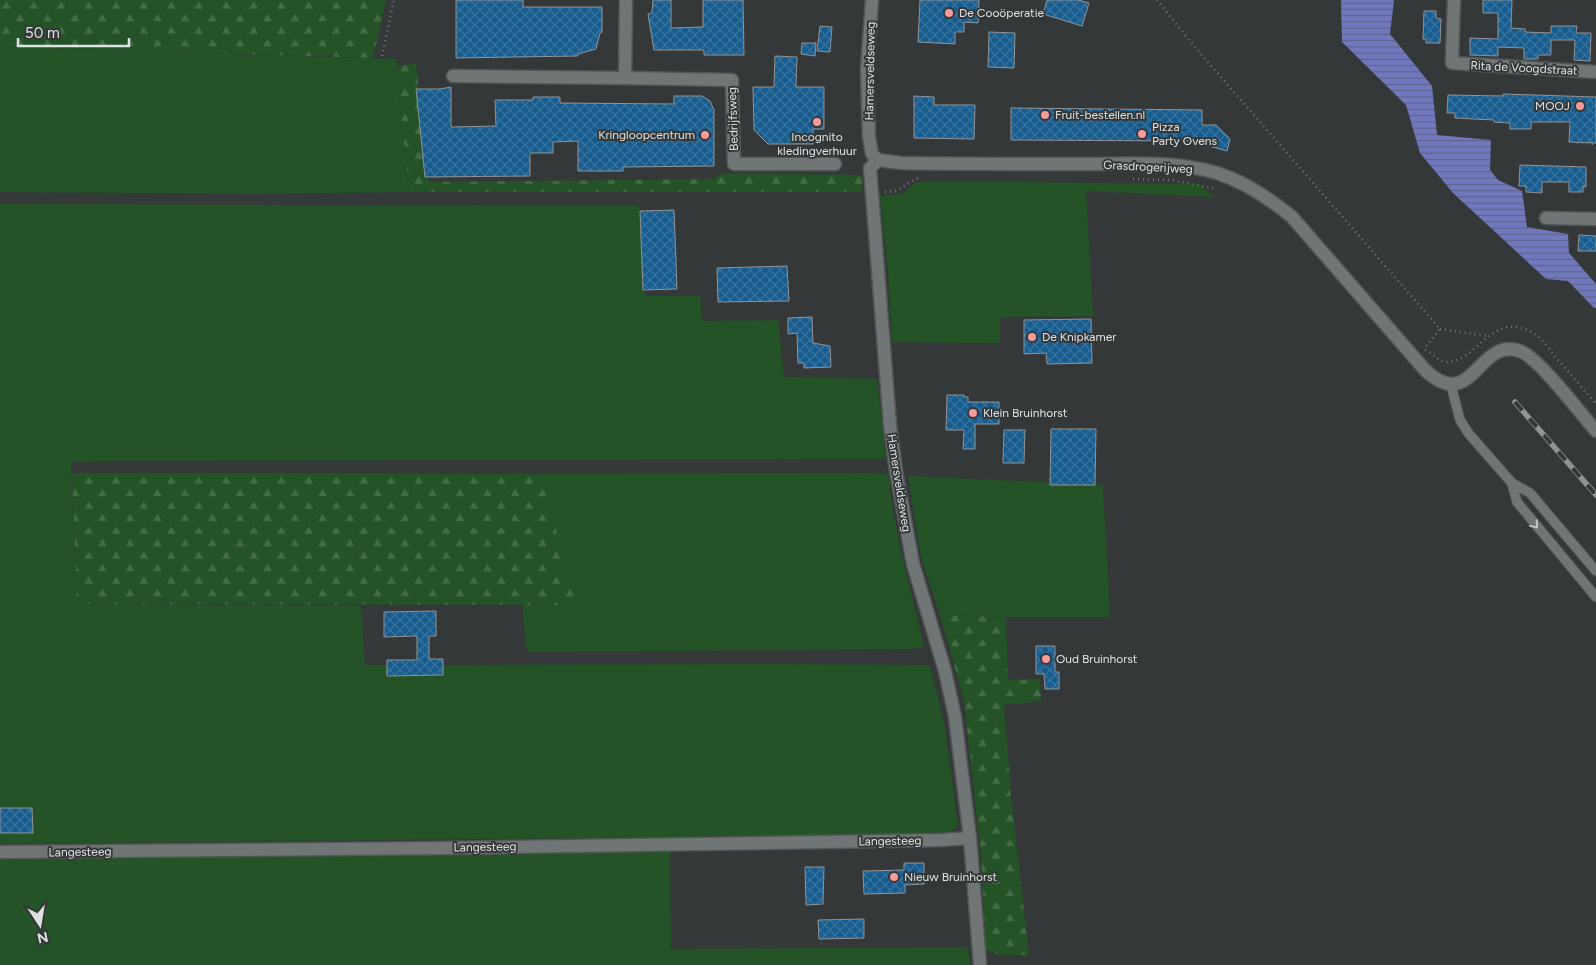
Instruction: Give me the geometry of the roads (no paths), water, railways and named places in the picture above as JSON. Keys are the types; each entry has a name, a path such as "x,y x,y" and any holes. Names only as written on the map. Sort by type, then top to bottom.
{"street":[{"path":"625,78 626,0"},
{"name":"Hamersveldseweg","path":"872,0 867,70 869,137 872,154 878,160 870,168 888,398 896,471 913,564 952,699 970,838 980,965"},
{"name":"Rita de Voogdstraat","path":"1454,0 1452,63 1596,72"},
{"name":"Bedrijfsweg","path":"453,76 732,80 734,164 835,164"},
{"name":"Grasdrogerijweg","path":"878,160 901,163 1149,164 1196,168 1243,183 1274,202 1292,217 1418,353 1435,380 1451,385"},
{"path":"1546,218 1596,219"},
{"path":"1451,385 1464,380 1496,353 1517,350 1534,360 1596,431"},
{"name":"Langesteeg","path":"0,852 450,848 970,838"}],"lane":[{"path":"1451,385 1460,420 1469,434 1512,483 1530,493 1596,571"},
{"path":"1512,483 1517,502 1596,597"}],"water":[{"path":"1341,0 1394,0 1390,34 1432,86 1437,135 1491,140 1490,170 1498,180 1522,191 1527,227 1568,234 1569,253 1596,284 1596,308 1568,281 1546,279 1453,193 1420,153 1406,105 1342,42"}],"railway":[{"path":"1515,402 1596,495"}],"place":[{"name":"De Cooöperatie","path":"949,13"},
{"name":"MOOJ","path":"1580,106"},
{"name":"Fruit-bestellen.nl","path":"1045,115"},
{"name":"Incognito kledingverhuur","path":"817,122"},
{"name":"Pizza Party Ovens","path":"1142,134"},
{"name":"Kringloopcentrum","path":"705,135"},
{"name":"De Knipkamer","path":"1032,337"},
{"name":"Klein Bruinhorst","path":"973,413"},
{"name":"Oud Bruinhorst","path":"1046,659"},
{"name":"Nieuw Bruinhorst","path":"894,877"}]}
